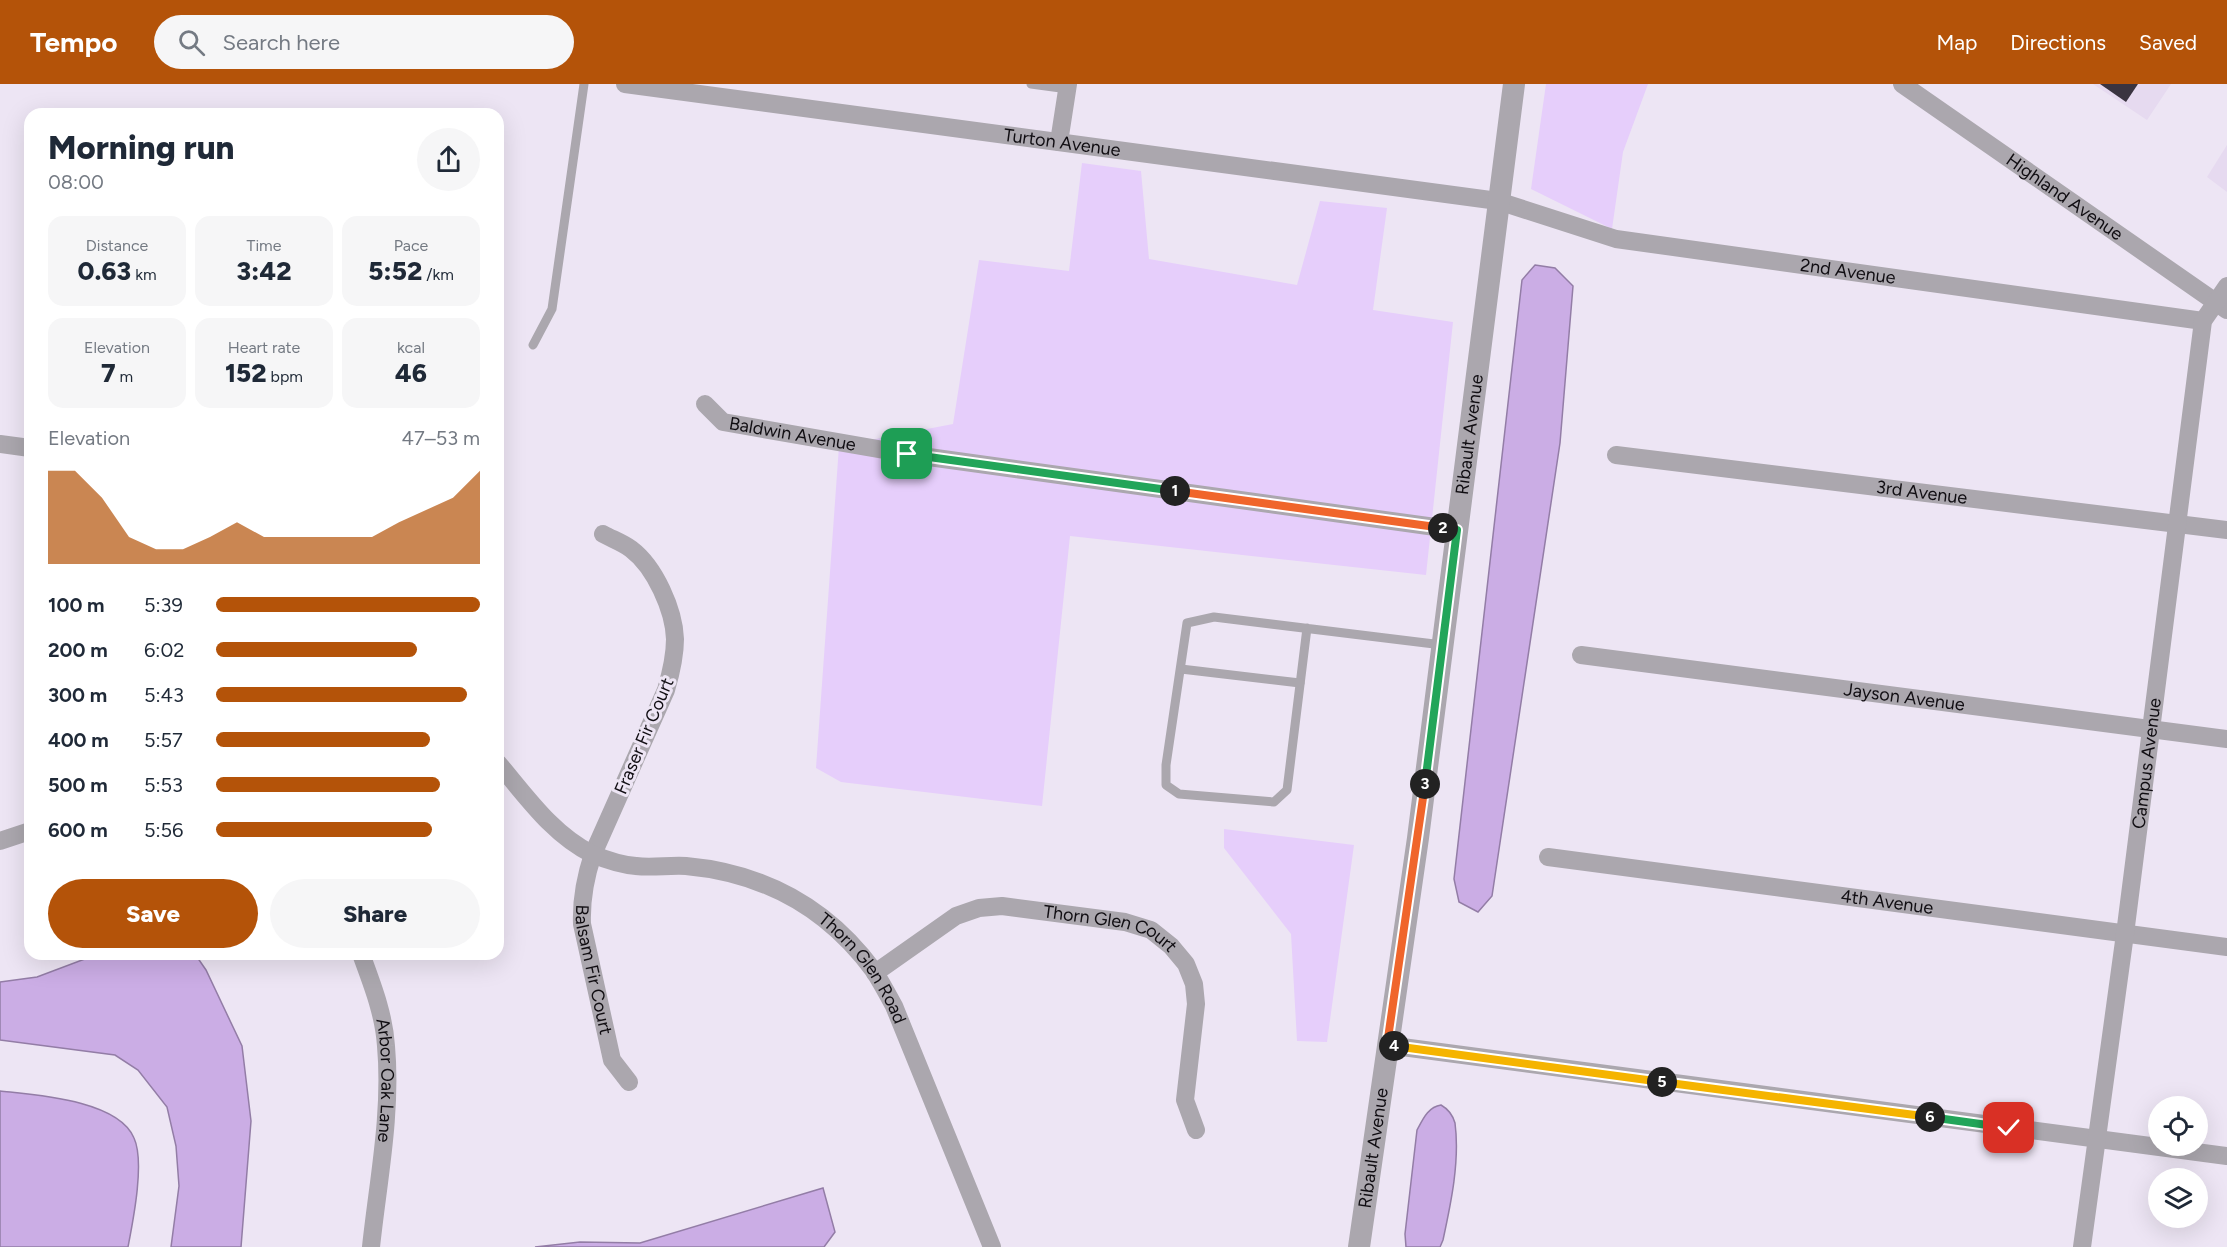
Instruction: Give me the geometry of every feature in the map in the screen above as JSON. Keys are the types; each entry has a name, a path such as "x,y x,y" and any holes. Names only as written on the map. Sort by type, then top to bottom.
{"street":[{"name":"Turton Avenue","path":"625,84 1498,201"},
{"name":"Ribault Avenue","path":"1359,1247 1418,837 1514,84"},
{"name":"Highland Avenue","path":"1902,84 2222,306"},
{"path":"1059,142 1068,87"},
{"name":"2nd Avenue","path":"1498,201 1616,239 2203,321"},
{"name":"Campus Avenue","path":"2082,1247 2125,933 2203,321 2222,306 2227,286"},
{"name":"Baldwin Avenue","path":"705,404 723,422 907,454 1457,530"},
{"path":"0,444 24,447"},
{"name":"3rd Avenue","path":"1616,455 2227,530"},
{"name":"Fraser Fir Court","path":"593,854 666,690 673,668 675,638 668,606 654,575 632,550 603,534"},
{"name":"Jayson Avenue","path":"1581,655 2227,739"},
{"name":"Thorn Glen Road","path":"504,770 548,823 593,854 635,866 701,867 747,877 792,897 830,923 875,973 894,1006 992,1247"},
{"path":"0,841 24,833"},
{"name":"Balsam Fir Court","path":"593,854 585,878 581,902 582,924 612,1060 629,1082"},
{"name":"4th Avenue","path":"1548,857 2227,947"},
{"name":"Thorn Glen Court","path":"875,973 956,916 979,908 1002,906 1125,922 1151,930 1171,946 1186,964 1194,984 1196,1004 1185,1100 1196,1130"},
{"name":"Arbor Oak Lane","path":"363,960 377,996 386,1045 387,1105 371,1247"},
{"path":"1387,1045 2227,1156"}],"lane":[{"path":"533,345 552,309 584,84"},
{"path":"1030,84 1068,87"},
{"path":"1307,628 1287,790 1274,802 1179,794 1166,785 1166,765 1187,623 1214,617 1307,628 1443,645"},
{"path":"1181,669 1300,683"}],"shaded area":[{"path":"1546,84 1648,84 1623,152 1612,229 1531,189"},
{"path":"2093,84 2171,84 2147,120"},
{"path":"2227,145 2227,192 2207,177"},
{"path":"1082,163 1141,171 1149,259 1297,285 1320,201 1387,208 1373,310 1453,322 1426,575 1070,536 1042,806 841,782 816,768 839,446 953,424 979,260 1069,271"},
{"path":"1535,265 1555,268 1573,286 1560,443 1492,896 1478,912 1459,902 1454,879 1522,280"},
{"path":"1224,829 1354,845 1327,1042 1297,1041 1291,934 1224,848"},
{"path":"82,960 199,960 242,1046 251,1121 241,1247 171,1247 179,1186 176,1146 167,1107 138,1070 115,1055 0,1040 0,982 37,977"},
{"path":"0,1091 54,1098 94,1107 125,1125 134,1138 138,1162 137,1192 128,1247 0,1247"},
{"path":"1441,1105 1453,1118 1456,1137 1454,1182 1443,1240 1440,1247 1406,1247 1405,1234 1417,1130 1429,1111"},
{"path":"823,1188 835,1232 824,1247 535,1247 580,1242 640,1243"}],"building":[{"path":"2100,84 2138,84 2126,102"}],"route":[{"path":"907,454 1457,530 1418,837 1387,1045 2009,1128"}]}
